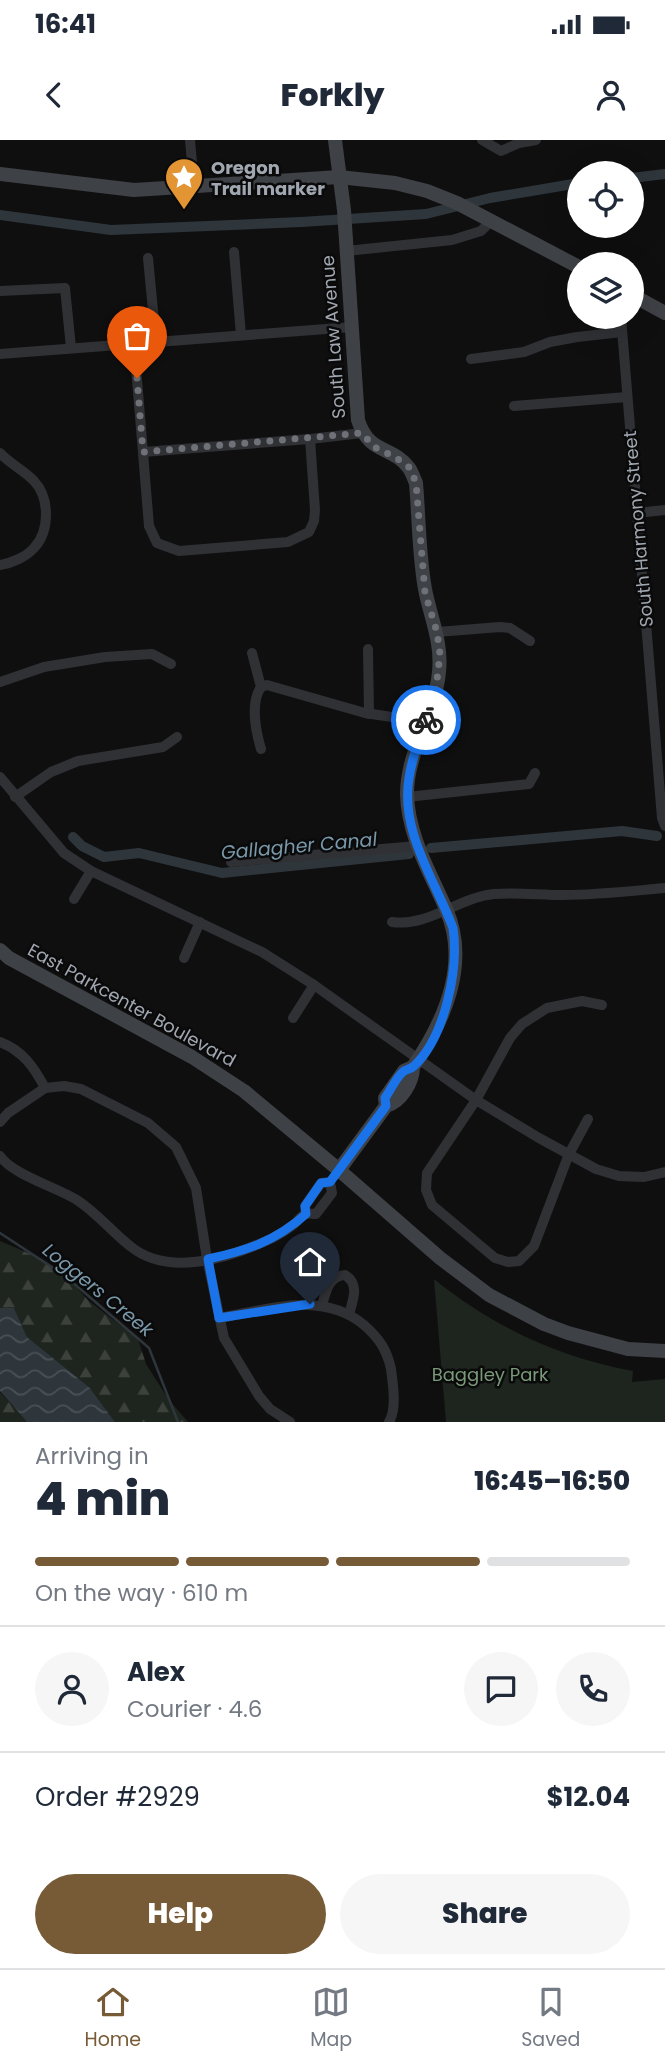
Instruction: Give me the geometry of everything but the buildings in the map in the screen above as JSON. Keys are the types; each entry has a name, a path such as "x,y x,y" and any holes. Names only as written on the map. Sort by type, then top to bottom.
{"street":[{"path":"190,140 194,186"},
{"name":"South Law Avenue","path":"335,140 344,210 358,420 362,433 374,447 410,468 416,483 425,593 437,632 439,673 412,763 407,797 417,846 446,909 455,942 451,988 441,1021 416,1063 413,1078 395,1104 386,1106 339,1170"},
{"path":"482,140 501,151 519,143 536,140"},
{"path":"0,173 120,189 339,177 395,183 457,202 567,261"},
{"path":"346,251 452,240 481,231 491,221"},
{"path":"234,252 241,335"},
{"path":"148,258 156,342"},
{"path":"0,291 65,288 71,348"},
{"path":"644,300 664,309"},
{"path":"0,354 352,327"},
{"name":"South Harmony Street","path":"622,329 665,825"},
{"path":"471,359 524,352 550,342 577,337 622,332"},
{"path":"134,344 149,526 157,543 179,551 288,542 309,532 315,510 310,439"},
{"path":"514,406 627,397"},
{"path":"143,452 362,433"},
{"path":"0,453 10,464 34,481 41,492 47,518 35,548 19,559 0,565"},
{"path":"637,513 665,510"},
{"path":"437,632 500,627 510,628 530,641"},
{"path":"368,649 369,714"},
{"path":"252,653 261,687 256,699 256,734 261,749"},
{"path":"0,682 44,667 105,657 152,654 170,664"},
{"path":"261,687 273,686 369,714 425,722"},
{"path":"15,797 51,772 78,761 163,747 177,737"},
{"path":"407,797 529,783 535,773"},
{"path":"0,777 4,791 15,797 64,853 91,872 262,952 314,985 416,1063 596,1169 618,1176 644,1177 665,1172"},
{"path":"231,862 417,846"},
{"path":"74,900 91,872"},
{"path":"392,922 418,922 467,901 492,894 591,895 665,888"},
{"path":"184,958 200,922"},
{"name":"East Parkcenter Boulevard","path":"0,950 9,958 192,1058 233,1084 339,1170 440,1258 489,1295 544,1324 568,1333 628,1349 665,1351"},
{"path":"293,1018 314,985"},
{"path":"587,1119 569,1154 534,1246 519,1261 508,1262 495,1258 432,1205 426,1190 427,1173 476,1100 510,1038 534,1015 547,1008 582,1000 602,1005"},
{"path":"0,1042 33,1065 45,1088"},
{"path":"0,1122 8,1113 45,1088 64,1086 81,1089 148,1123 176,1147 196,1188 224,1338 258,1396 270,1409 290,1422"},
{"path":"0,1156 13,1169 53,1186 80,1202 131,1247 150,1259 166,1264 240,1253 272,1238 306,1214 316,1214 332,1193 330,1182 339,1170"},
{"path":"322,1305 331,1281 345,1275 354,1284 355,1292 349,1314"},
{"path":"219,1318 295,1305 322,1305 349,1314 383,1343 390,1368 393,1411 390,1421"}],"green space":[{"path":"0,1241 42,1259 68,1278 89,1301 138,1339 146,1364 169,1400 188,1422 115,1422 89,1387 27,1337 14,1308 0,1308"},
{"name":"Baggley Park","path":"434,1279 479,1311 553,1349 633,1371 632,1382 665,1379 665,1422 446,1422"},
{"path":"0,1392 27,1422 0,1422"}],"water":[{"path":"0,1308 14,1308 27,1337 89,1387 115,1422 27,1422 0,1391"}],"waterway":[{"path":"644,177 665,174"},
{"path":"0,215 111,230 301,222 426,214 490,198 567,185"},
{"name":"Gallagher Canal","path":"431,848 622,831 657,836"},
{"name":"Gallagher Canal","path":"73,837 82,846 104,857 139,853 222,873 409,854"},
{"name":"Loggers Creek","path":"0,1233 64,1275 149,1348 178,1422"}],"way so far":[{"path":"137,378 143,452 362,433 374,447 410,468 416,483 425,593 437,632 440,654 436,689 426,720"}],"place":[{"name":"Oregon Trail marker","path":"184,211"}],"route":[{"path":"310,1304 219,1318 208,1259 240,1253 291,1227 306,1214 305,1206 321,1183 330,1182 386,1106 385,1098 404,1071 413,1067 441,1021 451,988 455,942 453,928 417,846 407,797 412,763 426,720"}]}
